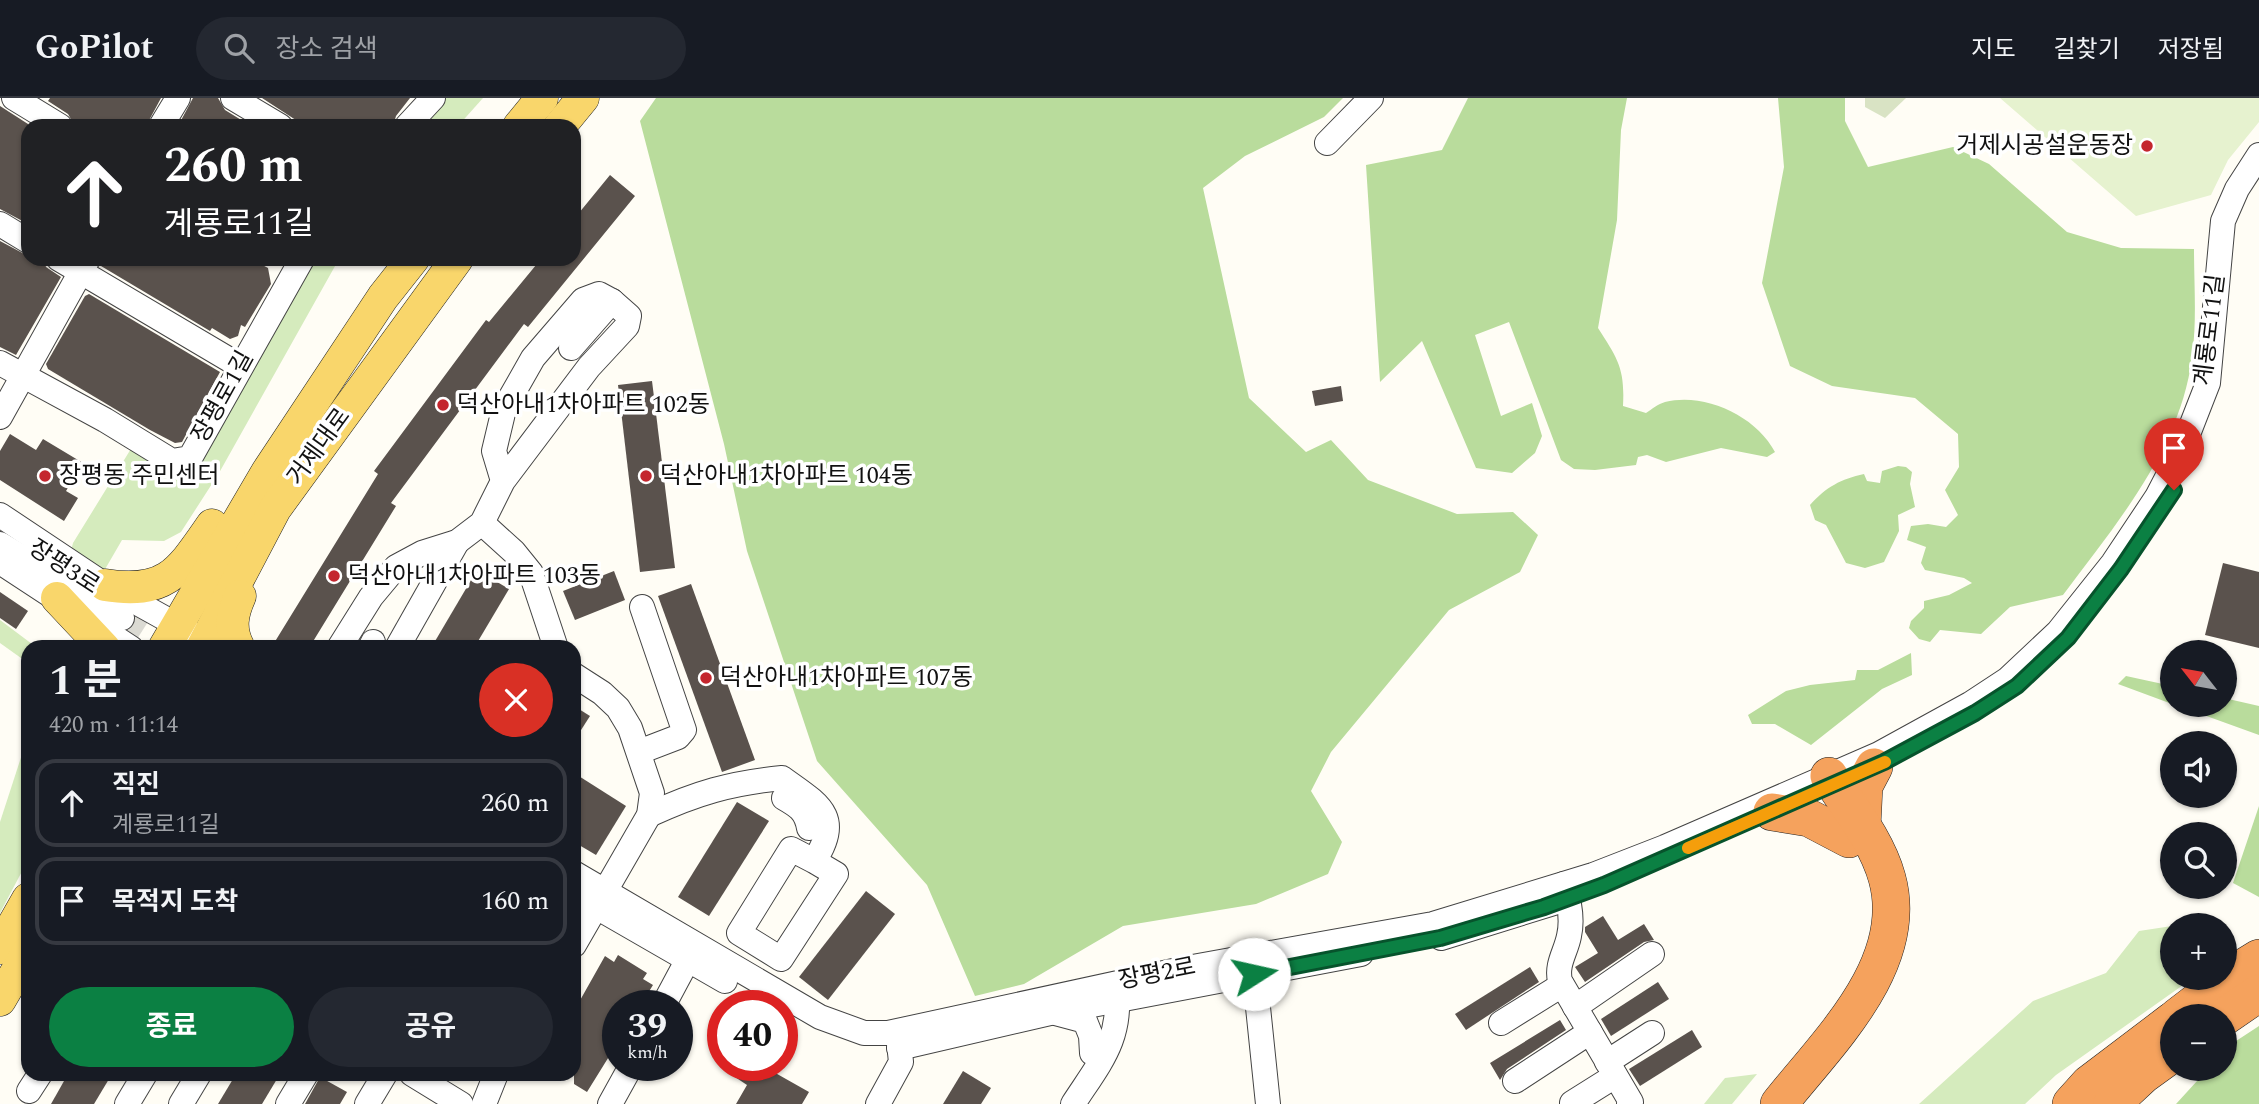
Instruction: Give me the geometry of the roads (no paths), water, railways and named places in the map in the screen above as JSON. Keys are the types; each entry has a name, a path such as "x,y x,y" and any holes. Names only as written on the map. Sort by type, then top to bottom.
{"highway":[{"path":"1755,1104 1841,995 1867,948 1873,926 1874,906 1855,833 1864,786 1879,761"},
{"path":"1779,1104 1856,1006 1875,977 1891,923 1888,878 1824,784"},
{"path":"1772,812 1809,818 1855,833"},
{"path":"2194,1004 2259,958"},
{"path":"2237,1008 2259,993"},
{"path":"2084,1099 2160,1032"},
{"path":"2084,1099 2143,1075 2160,1063"},
{"path":"2134,1104 2160,1079"}],"main road":[{"path":"525,119 542,98"},
{"path":"566,119 583,98"},
{"name":"거제대로","path":"170,636 300,423 383,297 407,266"},
{"name":"거제대로","path":"210,640 275,509 452,266"},
{"path":"105,585 140,589 160,582 177,571 187,561 270,439 285,428 300,423"},
{"path":"236,640 232,619 269,538 275,509"},
{"path":"57,598 96,640"},
{"path":"0,948 17,912"},
{"path":"0,1000 21,964"}],"street":[{"path":"14,98 48,119"},
{"path":"165,119 178,98"},
{"path":"233,98 268,119"},
{"path":"414,119 433,98"},
{"path":"1327,143 1371,98"},
{"name":"계룡로11길","path":"1879,761 2008,679 2059,632 2113,563 2157,497 2183,447 2208,383 2224,220 2237,189 2259,155"},
{"name":"계룡로11길","path":"1879,761 1975,713 2017,686 2068,638 2167,503 2192,457 2212,407 2222,367 2231,254 2236,228 2241,211 2259,183"},
{"path":"0,224 21,237"},
{"path":"0,417 83,266"},
{"path":"86,266 240,366"},
{"name":"장평로1길","path":"0,363 172,461 190,458 291,266"},
{"path":"344,640 371,597 396,567 422,553 457,542 482,523 503,481 589,367 627,326 629,316 612,301 599,294 583,300 533,358 504,409 494,451 503,481"},
{"path":"571,348 612,301"},
{"path":"0,515 105,585 170,636"},
{"path":"482,523 514,552 531,573 553,640"},
{"name":"장평3로","path":"0,526 125,613 0,544"},
{"path":"402,640 457,542"},
{"path":"0,562 119,640"},
{"path":"639,752 678,737 684,730 642,607"},
{"path":"581,680 618,708 630,728 653,793 649,815 581,933"},
{"name":"장평2로","path":"1566,891 1665,847 1879,761"},
{"path":"649,815 693,794 752,781 782,778 823,810 828,831 823,848 814,861"},
{"path":"752,781 801,808 807,817 809,828"},
{"name":"장평2로","path":"798,1021 845,1045 866,1049 1110,993 1253,965 1566,891 1604,885 1772,812 1824,784"},
{"name":"장평2로","path":"581,880 601,900 691,952 820,1017 864,1033 899,1040 1050,1013 1110,993 1199,984 1253,965"},
{"path":"1566,891 1571,927 1558,971 1562,985 1630,1103"},
{"name":"장평2로","path":"581,896 601,900"},
{"path":"671,990 691,952"},
{"name":"장평2로","path":"691,952 747,990"},
{"path":"1575,1007 1652,954"},
{"path":"1253,965 1268,1104"},
{"path":"1059,1104 1099,1054 1139,1013 1149,1007 1190,996 1199,984"},
{"path":"1501,1023 1562,985"},
{"path":"1073,1104 1099,1054 1110,993"},
{"path":"1050,1013 1085,1021 1099,1054"},
{"path":"1515,1081 1590,1032"},
{"path":"1572,1104 1652,1033"},
{"path":"878,1104 901,1062 899,1040"},
{"path":"127,1104 141,1081"},
{"path":"181,1104 195,1081"},
{"path":"288,1104 302,1081"},
{"path":"367,1104 381,1081"},
{"path":"423,1081 460,1104"},
{"path":"484,1104 493,1081"},
{"path":"610,1104 623,1081"}],"tunnel":[{"path":"122,618 156,640"}],"place":[{"name":"거제시공설운동장","path":"2147,146"},
{"name":"덕산아내1차아파트 102동","path":"443,405"},
{"name":"장평동 주민센터","path":"45,476"},
{"name":"덕산아내1차아파트 104동","path":"646,476"},
{"name":"덕산아내1차아파트 103동","path":"334,576"},
{"name":"덕산아내1차아파트 107동","path":"706,678"}]}
